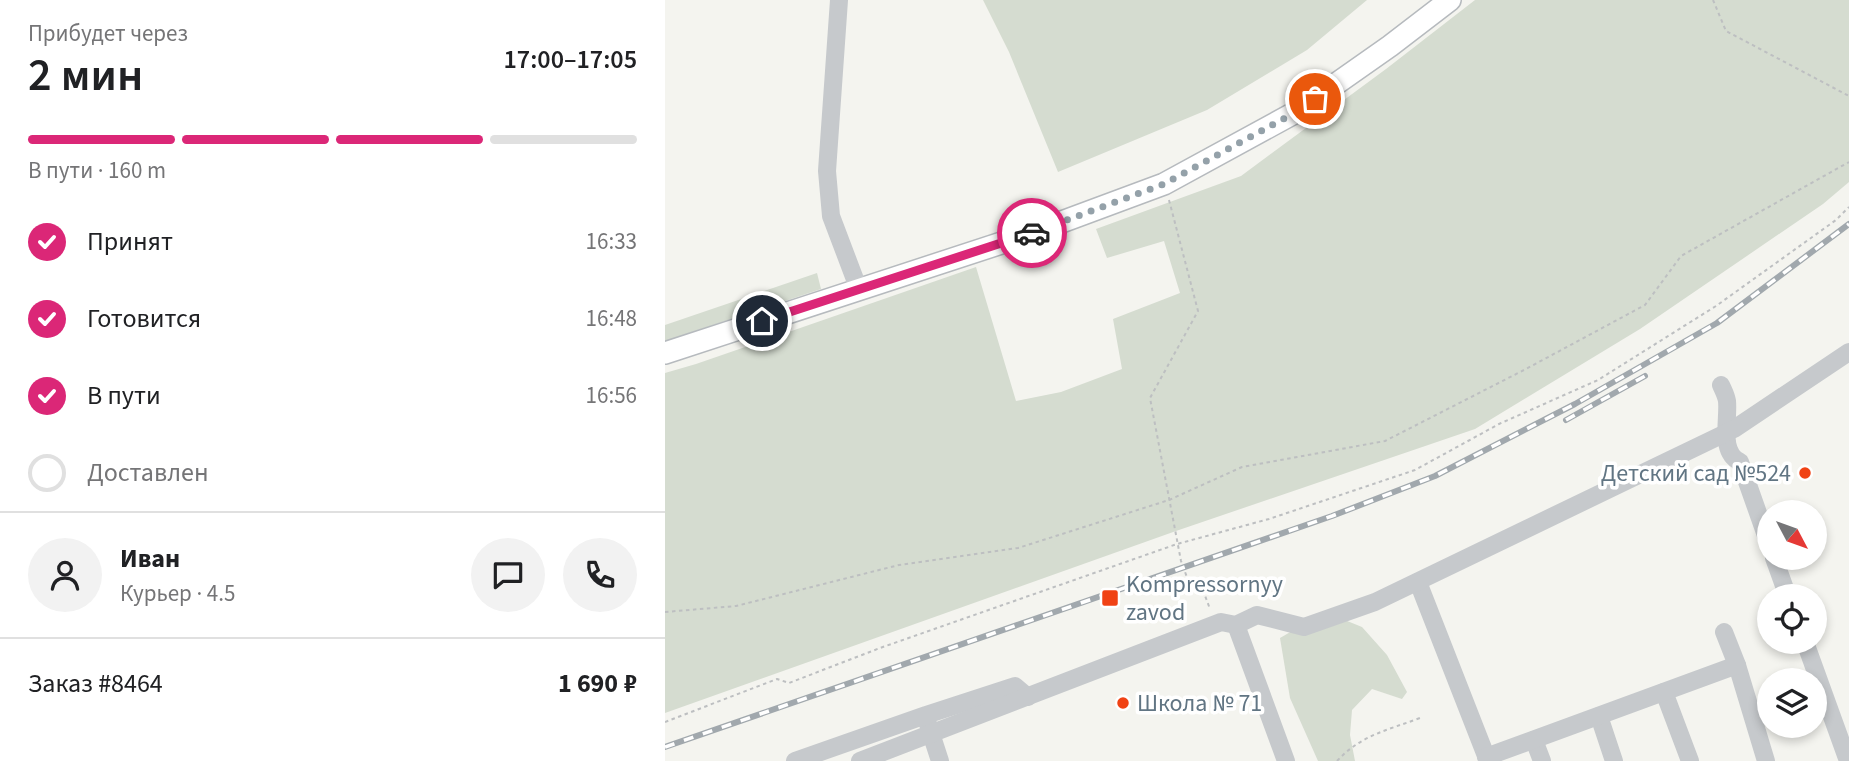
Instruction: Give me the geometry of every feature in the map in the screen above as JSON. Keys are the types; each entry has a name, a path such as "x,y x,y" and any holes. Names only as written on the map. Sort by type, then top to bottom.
{"main road":[{"path":"665,354 1025,235 1164,184 1296,112 1450,0"}],"street":[{"path":"839,0 827,171 831,216 859,290"},
{"path":"860,761 1257,615 1304,627 1375,602 1727,432 1849,352"},
{"path":"1721,385 1727,398 1728,450 1733,458 1740,462 1757,510"},
{"path":"1418,582 1487,759 1737,665"},
{"path":"1228,624 1286,761"},
{"path":"1724,632 1737,665 1766,761"},
{"path":"1809,654 1848,761"},
{"path":"795,761 1015,686 1028,697"},
{"path":"1664,692 1691,761"},
{"path":"926,715 940,761"},
{"path":"1599,716 1614,761"},
{"path":"1534,740 1542,761"}],"path":[{"path":"1713,0 1726,31 1849,96"},
{"path":"665,612 736,606 899,565 1018,548 1169,500 1242,467 1385,441 1644,305 1681,256 1849,162"},
{"path":"1168,195 1198,311 1150,398 1182,569 1188,580"},
{"path":"665,722 777,679 789,683 880,648 1177,544 1269,519 1415,470 1499,424 1598,380 1716,306 1836,220 1849,207"},
{"path":"1198,577 1212,614 1228,624"},
{"path":"1337,761 1349,748 1366,738 1420,718"}],"shaded area":[{"path":"983,0 1367,0 1307,50 1207,110 1058,172 1009,52"},
{"path":"1475,0 1849,0 1849,182 1823,204 1640,329 1475,429 1176,531 665,713 665,373 976,267 1016,401 1061,392 1122,369 1113,319 1180,293 1164,241 1107,258 1096,229 1241,176"},
{"path":"817,273 821,289 665,341 665,325"},
{"path":"1325,612 1362,627 1387,655 1407,692 1402,699 1372,689 1352,710 1350,735 1355,761 1318,761 1290,698 1280,638"}],"railway":[{"path":"665,747 1332,516 1435,476 1575,404 1717,323 1849,224"},
{"path":"1566,420 1645,376"}],"way so far":[{"path":"1032,233 1164,184 1315,99"}],"place":[{"name":"Детский сад №524","path":"1805,473"},
{"name":"Kompressornyy zavod","path":"1110,598"},
{"name":"Школа № 71","path":"1123,703"}],"route":[{"path":"762,321 1032,233"}]}
